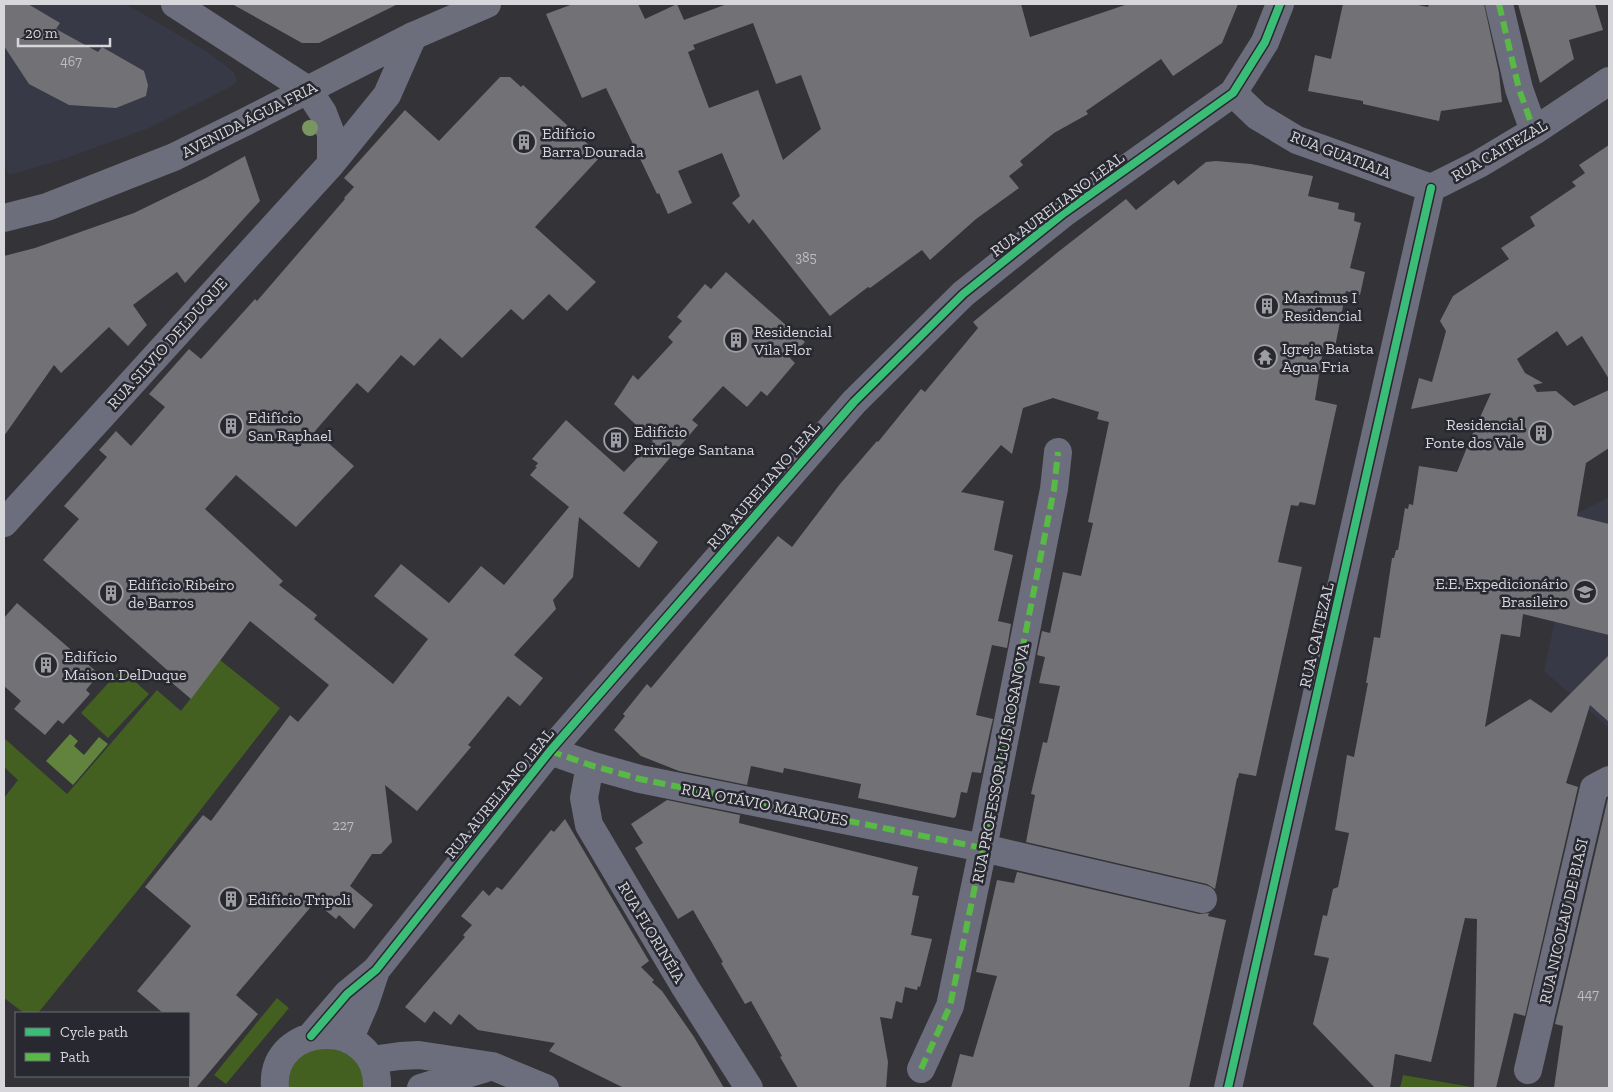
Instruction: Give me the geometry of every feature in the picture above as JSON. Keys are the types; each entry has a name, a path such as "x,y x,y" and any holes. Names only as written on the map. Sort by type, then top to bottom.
{"main road":[{"name":"AVENIDA ÁGUA FRIA","path":"4,218 47,207 174,157 413,36 487,4"}],"street":[{"path":"175,4 308,90 323,113 331,134 331,164"},
{"name":"RUA AURELIANO LEAL","path":"273,1086 277,1067 285,1053 297,1043 311,1036 347,994 376,970 550,751 854,402 963,294 1064,213 1233,93 1265,42 1280,4"},
{"path":"1499,4 1519,89 1534,131"},
{"name":"RUA SILVIO DELDUQUE","path":"4,523 331,164 387,95 413,36"},
{"name":"RUA CAITEZAL","path":"1228,1088 1431,188 1479,164 1534,131 1609,81"},
{"name":"RUA GUATIAIA","path":"1233,93 1257,116 1297,140 1431,188"},
{"name":"RUA PROFESSOR LUÍS ROSANOVA","path":"921,1069 950,1006 1054,489 1058,452"},
{"name":"RUA OTÁVIO MARQUES","path":"550,751 640,779 983,848 1204,899"},
{"name":"RUA FLORINÉIA","path":"590,765 584,798 590,825 685,987 749,1088"},
{"name":"RUA NICOLAU DE BIASI","path":"1528,1070 1594,788 1609,780"},
{"name":"RUA AURELIANO LEAL","path":"349,1040 376,970"},
{"path":"311,1036 324,1034 337,1036 349,1040 362,1048 371,1060 376,1072 378,1088"},
{"path":"371,1060 419,1055 492,1066 545,1088"},
{"path":"421,1088 492,1066"}],"shaded area":[{"path":"4,4 126,4 206,51 234,72 237,82 149,128 64,159 9,175 4,164"},
{"name":"E.E. Expedicionário Brasileiro","path":"1609,497 1609,728 1544,671 1578,513"},
{"path":"220,660 280,708 138,890 39,1012 23,1012 4,998 4,798 18,780 4,767 4,738 67,794 157,690 181,711"},
{"path":"121,669 149,694 108,738 81,713"},
{"path":"70,734 78,741 74,746 84,755 99,737 108,744 73,785 46,761"},
{"path":"277,998 289,1008 226,1084 214,1075"},
{"path":"321,1046 347,1054 358,1062 366,1088 285,1088 289,1070 295,1060"},
{"path":"1403,1075 1471,1087 1471,1088 1400,1088"}],"building":[{"path":"4,4 28,4 60,23 56,29 98,52 102,47 144,71 148,85 146,96 116,108 69,105 29,84 4,46"},
{"path":"232,4 398,4 319,43 302,43"},
{"path":"573,4 638,4 645,19 677,4 684,20 727,4 1021,4 1030,37 1128,4 1238,4 1222,43 1173,76 1161,59 1086,111 1088,114 1054,133 1020,161 1023,165 1009,176 1019,188 976,219 930,260 922,250 830,316 753,219 749,224 732,203 740,196 722,153 678,171 692,203 668,214 606,88 582,98 546,14","holes":["753,23 776,84 801,75 821,129 783,160 758,90 709,108 688,52 695,49 693,45"]},
{"path":"1343,4 1413,4 1428,7 1429,4 1484,4 1499,73 1502,102 1441,111 1439,121 1363,104 1363,101 1308,91 1315,55 1331,59"},
{"path":"1518,4 1595,4 1603,30 1569,40 1574,59 1540,83"},
{"path":"500,77 510,77 521,87 523,85 601,156 535,227 596,282 567,311 549,294 523,320 511,309 462,358 440,338 414,366 401,355 368,393 357,383 315,431 354,466 296,527 236,475 205,509 283,581 279,585 317,615 314,619 393,684 428,639 374,596 401,564 449,603 481,566 504,585 569,507 530,475 538,463 532,459 566,420 624,472 653,441 614,404 633,375 638,380 673,342 668,337 682,321 677,317 705,284 711,289 726,272 805,342 790,358 795,363 767,396 761,391 747,407 723,386 692,420 698,425 623,513 658,542 639,568 579,517 573,577 553,600 556,609 514,655 543,678 520,706 508,696 468,745 471,747 417,811 385,785 392,842 381,854 372,854 350,886 373,905 354,929 339,915 336,919 315,902 236,995 258,1014 196,1088 189,1088 190,1012 162,1012 137,991 191,926 145,887 203,815 211,821 290,715 298,722 329,685 250,621 191,699 171,682 175,677 43,560 79,519 64,506 107,457 99,450 116,431 131,446 165,407 149,394 189,349 201,359 255,299 257,301 345,199 354,187 344,178 405,110 439,141"},
{"path":"1609,145 1609,379 1582,336 1567,346 1557,331 1517,359 1525,373 1543,383 1533,385 1537,392 1556,391 1574,406 1609,390 1609,448 1586,463 1577,516 1609,524 1609,635 1523,614 1520,637 1501,634 1485,727 1530,699 1551,713 1609,655 1609,722 1590,705 1566,783 1578,787 1525,1016 1514,1013 1496,1088 1474,1088 1477,919 1465,918 1431,1062 1395,1054 1390,1088 1375,1088 1313,1024 1329,958 1314,955 1323,915 1327,916 1333,889 1338,887 1349,833 1335,830 1347,755 1354,757 1368,683 1366,683 1374,637 1380,638 1392,558 1394,558 1396,550 1398,550 1405,508 1408,509 1409,504 1413,505 1419,466 1457,472 1491,393 1411,409 1419,378 1432,382 1446,331 1440,321 1453,296 1509,259 1501,248 1535,226 1530,217 1576,186 1572,182 1585,173 1579,165"},
{"path":"245,156 260,201 185,283 177,272 133,305 147,325 128,346 109,327 61,373 54,365 4,436 4,256 35,248 134,213 206,178"},
{"path":"1206,162 1251,164 1313,176 1308,196 1339,203 1338,209 1355,213 1354,221 1361,223 1350,268 1365,272 1360,295 1346,291 1335,347 1324,344 1315,400 1337,405 1315,505 1300,502 1298,506 1291,505 1278,562 1302,567 1256,776 1239,773 1237,778 1215,889 1207,884 1026,842 1035,795 1031,794 1043,742 1047,743 1060,686 1039,683 1045,657 1037,655 1042,631 1050,633 1063,572 1081,576 1093,523 1088,522 1109,422 1097,419 1099,412 1053,398 1023,408 1012,454 1001,445 961,492 1004,501 994,550 1013,555 998,621 1011,624 1007,648 992,645 976,715 993,719 981,773 972,772 967,793 961,792 954,818 858,798 861,784 784,768 783,773 751,766 747,785 679,771 641,756 614,730 625,716 623,714 647,684 651,688 778,536 792,547 840,484 878,442 921,389 925,392 978,328 973,322 1126,199 1136,210 1174,180 1178,185"},
{"name":"Edifício Maison DelDuque","path":"17,603 99,674 86,690 90,694 63,724 58,720 45,735 14,709 21,701 4,686 4,618"},
{"path":"1608,798 1609,1088 1554,1088 1563,1026 1555,1024"},
{"path":"667,800 740,815 739,823 918,867 912,895 919,896 911,935 932,939 920,987 918,986 917,990 905,987 902,1003 896,1001 892,1019 880,1017 888,1062 886,1088 798,1088 751,1001 745,1004 693,910 678,919 635,848 643,843 631,824"},
{"path":"565,819 649,961 641,967 654,980 652,982 662,991 694,1037 724,1088 624,1088 549,1051 555,1043 478,1030 459,1014 451,1025 434,1011 425,1023 405,1007 465,937 463,935 472,925 461,916 483,890 489,896 497,887 502,890 551,830 554,832"},
{"path":"1017,872 1199,914 1209,913 1208,916 1226,920 1189,1088 951,1088 960,1054 973,1057 997,976 976,972 997,880 1014,883"}],"marked path":[{"path":"1499,4 1519,89 1534,131"},
{"path":"921,1069 950,1006 1054,489 1058,452"},
{"path":"550,751 640,779 983,848"}],"cycle path":[{"path":"311,1036 347,994 376,970 550,751 854,402 963,294 1064,213 1233,93 1265,42 1280,4"},
{"path":"1228,1088 1431,188"}],"place":[{"name":"Edifício Barra Dourada","path":"524,142"},
{"name":"Maximus I Residencial","path":"1267,306"},
{"name":"Residencial Vila Flor","path":"736,340"},
{"name":"Igreja Batista Agua Fria","path":"1265,357"},
{"name":"Edifício San Raphael","path":"231,426"},
{"name":"Residencial Fonte dos Vale","path":"1541,433"},
{"name":"Edifício Privilege Santana","path":"616,440"},
{"name":"E.E. Expedicionário Brasileiro","path":"1585,592"},
{"name":"Edifício Ribeiro de Barros","path":"111,593"},
{"name":"Edifício Maison DelDuque","path":"46,665"},
{"name":"Edifício Tripoli","path":"231,899"}]}
